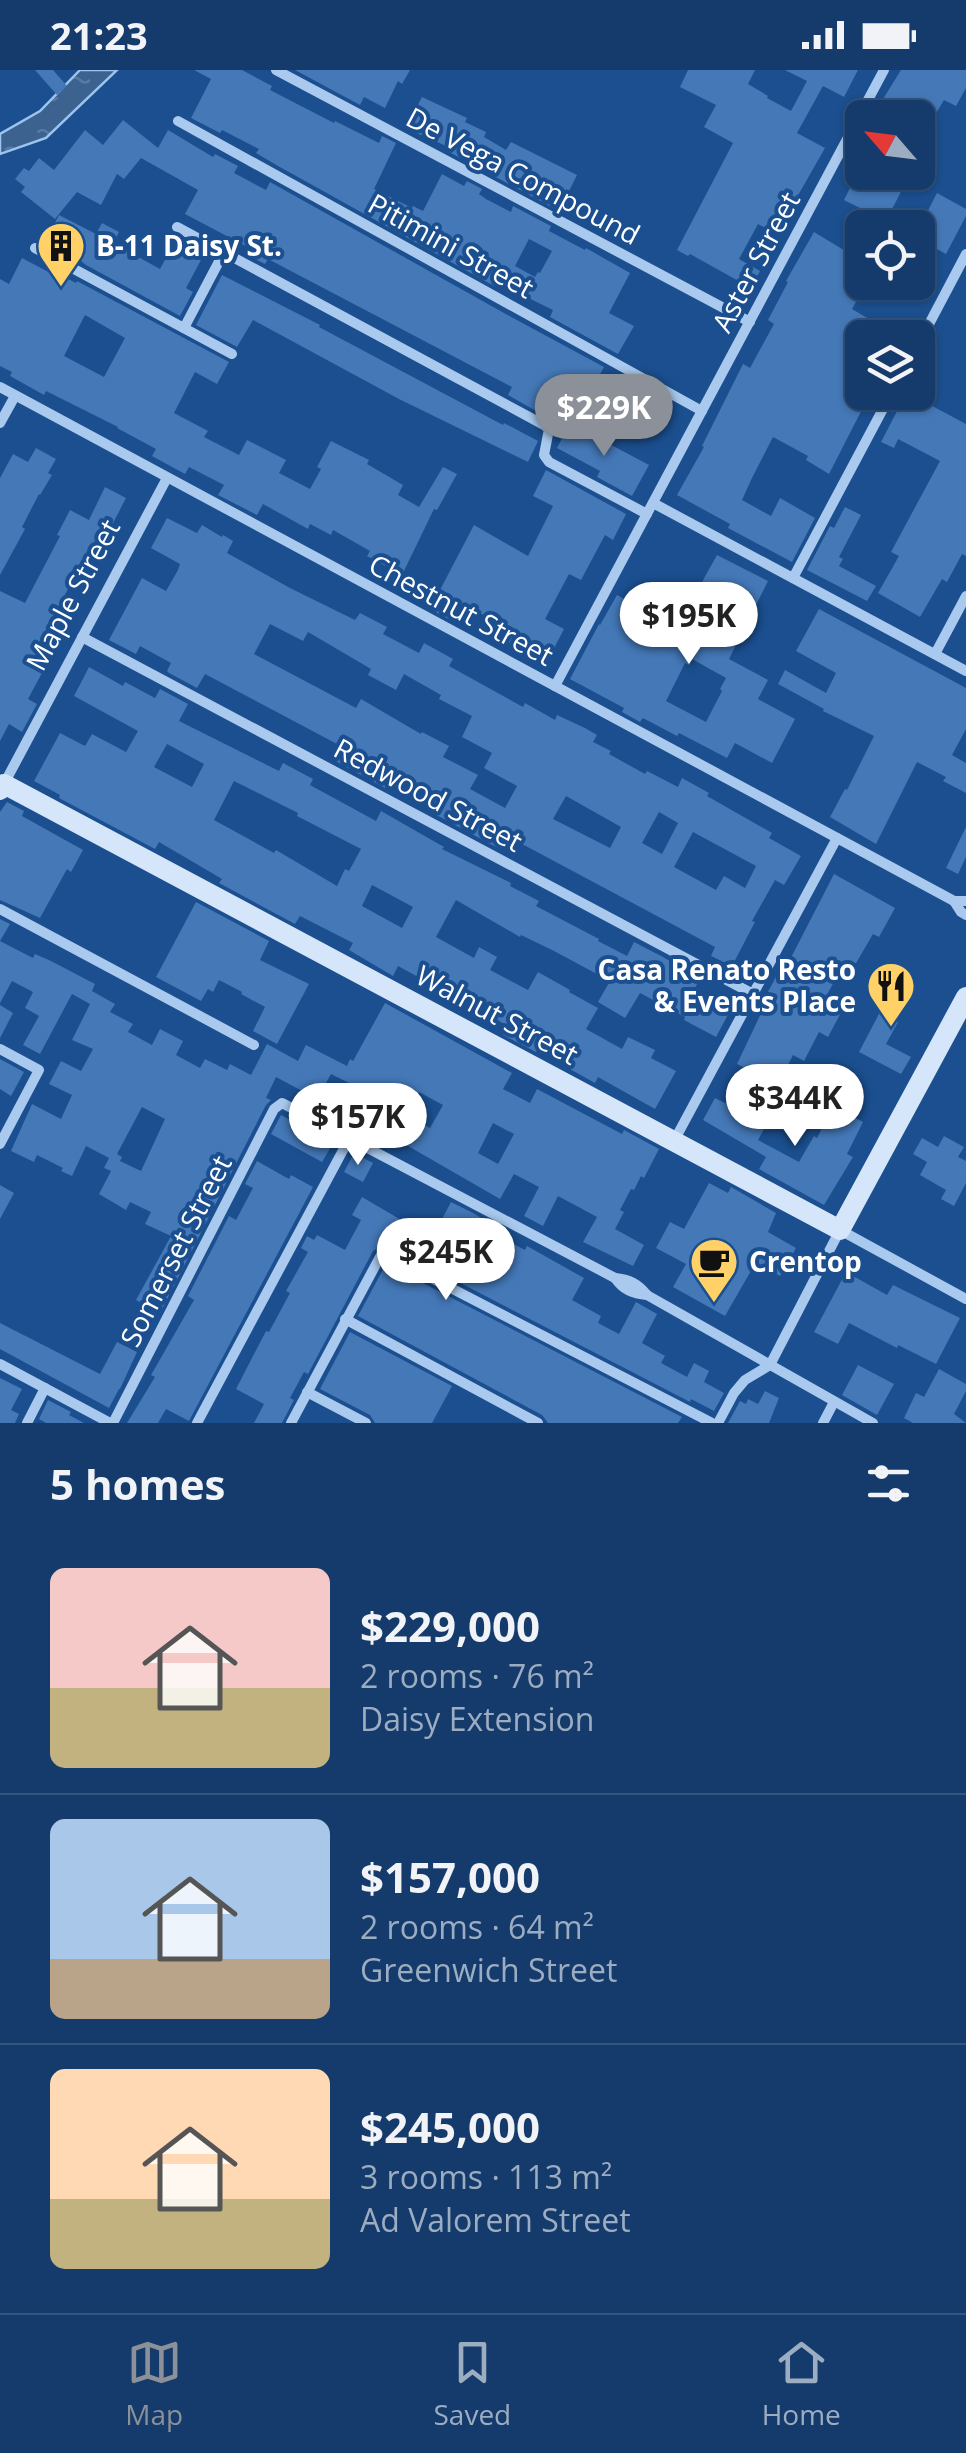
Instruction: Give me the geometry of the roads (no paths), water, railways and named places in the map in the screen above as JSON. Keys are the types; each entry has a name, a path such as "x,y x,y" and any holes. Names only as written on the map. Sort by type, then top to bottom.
{"street":[{"name":"De Vega Compound","path":"276,70 750,322"},
{"name":"Aster Street","path":"555,686 884,70"},
{"name":"Pitimini Street","path":"178,122 702,411"},
{"path":"177,227 549,429 544,455 549,462 793,578 966,671"},
{"path":"36,248 232,354"},
{"path":"184,328 224,252"},
{"path":"931,320 966,254"},
{"name":"Chestnut Street","path":"0,387 960,901 961,912 966,914"},
{"path":"0,423 14,396"},
{"path":"793,578 882,410"},
{"name":"Maple Street","path":"1,786 167,478"},
{"path":"935,654 966,596"},
{"name":"Redwood Street","path":"82,637 753,994"},
{"name":"Walnut Street","path":"1,786 966,1299"},
{"path":"674,1141 837,838"},
{"path":"0,909 254,1045"},
{"path":"291,1423 382,1255 715,1423 745,1380 770,1365 966,996"},
{"path":"0,1050 39,1070 0,1144"},
{"name":"Somerset Street","path":"111,1423 274,1109 282,1103 349,1139"},
{"path":"197,1423 349,1139 615,1278 625,1278 647,1295 873,1423"},
{"path":"346,1319 538,1423"},
{"path":"0,1364 111,1423"},
{"path":"27,1423 45,1388"},
{"path":"307,1392 366,1423"},
{"path":"823,1423 834,1402"}],"water":[{"path":"80,70 117,70 46,138 0,154 0,134 40,111"}],"place":[{"name":"B-11 Daisy St.","path":"61,288"},
{"name":"Casa Renato Resto & Events Place","path":"891,1028"},
{"name":"Crentop","path":"714,1304"}]}
